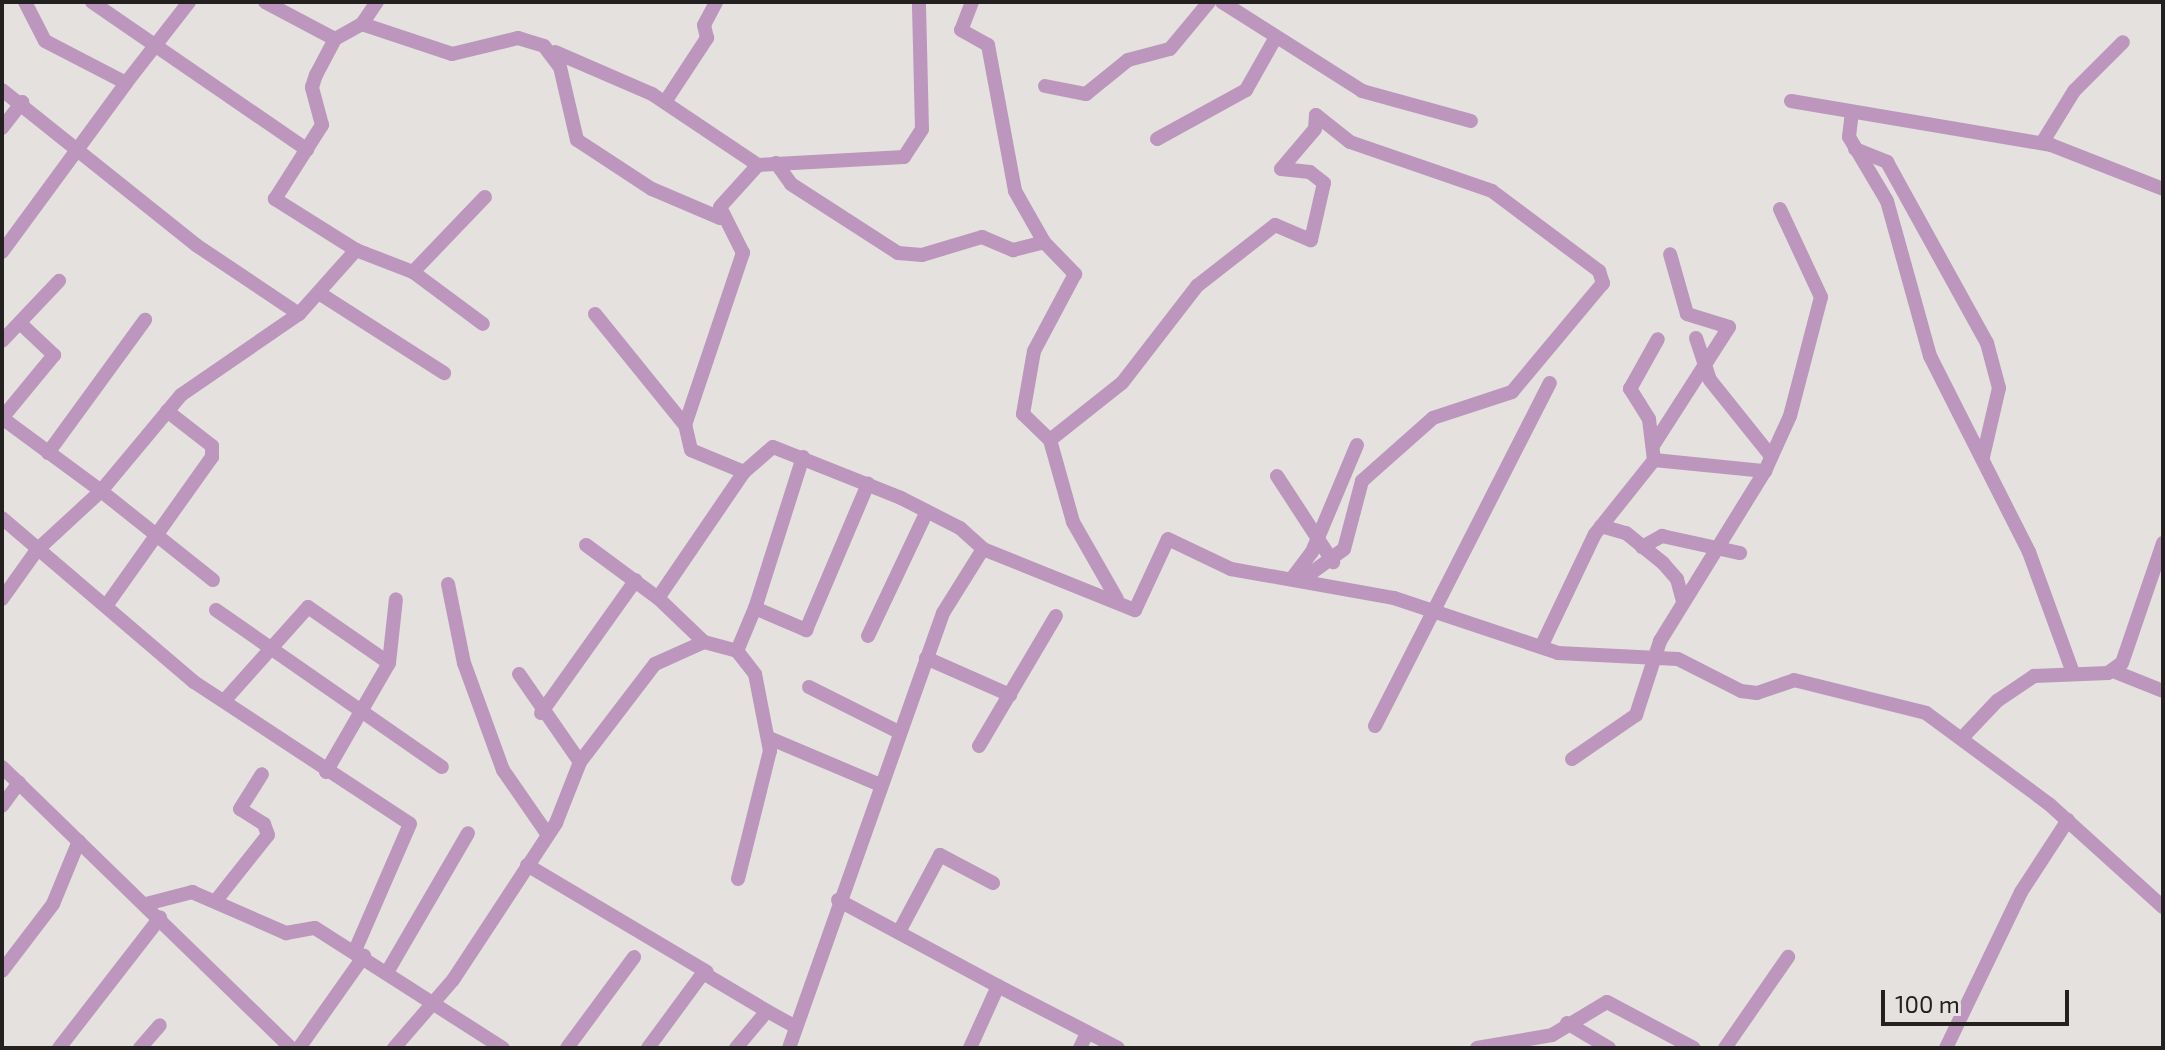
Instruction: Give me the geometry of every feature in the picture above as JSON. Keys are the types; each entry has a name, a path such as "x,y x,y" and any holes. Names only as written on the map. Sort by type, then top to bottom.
{"street":[{"path":"25,2 45,41 126,83"},
{"path":"92,2 156,43 307,150"},
{"path":"2,252 189,2"},
{"path":"265,2 335,39"},
{"path":"377,2 362,24 335,39 312,87 322,125 275,199 356,250 413,272 483,324"},
{"path":"665,102 707,38 704,25 716,2"},
{"path":"720,218 732,185 758,165 904,157 922,129 919,2"},
{"path":"972,2 961,30 988,45 1015,191 1044,242 1075,274 1034,351 1023,414 1050,440 1073,522 1106,588 1125,607"},
{"path":"1045,86 1086,94 1128,60 1170,49 1209,2"},
{"path":"1222,2 1362,91 1471,121"},
{"path":"362,24 452,54 518,38 665,102 758,165"},
{"path":"1157,139 1246,90 1276,37"},
{"path":"2042,143 2074,91 2123,42"},
{"path":"555,52 577,140 652,189 720,218 742,248 741,265 709,337 685,425"},
{"path":"2,90 22,102 196,245 299,314"},
{"path":"1791,101 2042,143 2163,189"},
{"path":"2,128 22,102"},
{"path":"1852,112 1855,149 1891,212 1930,356 1983,457 2072,670"},
{"path":"1050,440 1122,383 1197,286 1275,225 1311,240 1324,183 1310,172 1281,169 1315,129 1316,115 1350,142 1492,191 1599,271 1603,283 1512,392 1433,418 1362,481 1354,522 1333,562 1298,578"},
{"path":"1855,149 1887,162 1987,343 1999,388 1983,457"},
{"path":"776,163 791,184 898,253 922,255 982,237 1013,250 1044,242"},
{"path":"413,272 485,197"},
{"path":"1572,759 1636,715 1657,658 1683,604 1765,471 1797,396 1821,297 1780,209"},
{"path":"2,599 37,550 101,491 167,411 322,295 356,250"},
{"path":"1654,444 1690,398 1703,363 1729,327 1687,314 1670,254"},
{"path":"2,341 59,281"},
{"path":"322,295 444,373"},
{"path":"595,314 685,425 691,450 744,472"},
{"path":"48,453 145,320"},
{"path":"20,323 54,355 2,418 160,532 213,580"},
{"path":"1696,338 1703,363 1770,455"},
{"path":"1541,647 1601,526 1654,460 1654,444 1630,389 1658,339"},
{"path":"1375,726 1428,609 1550,383"},
{"path":"106,606 214,452 167,411"},
{"path":"1298,578 1312,552 1315,530 1357,445"},
{"path":"658,598 744,472 773,447 927,511 983,549 1135,610 1168,539 1231,569 1298,578 1428,609 1541,647 1678,659 1741,691 1757,693 1794,680 1926,713 1963,737 2068,820 2163,907"},
{"path":"737,651 755,608 803,457"},
{"path":"1654,460 1765,471"},
{"path":"1277,476 1333,562"},
{"path":"755,608 811,626 868,484"},
{"path":"868,636 927,511"},
{"path":"2,518 37,550 224,701 326,772 410,824 360,952 299,1048"},
{"path":"1601,526 1642,547 1677,579 1683,604"},
{"path":"1642,547 1662,536 1740,553"},
{"path":"2113,671 2129,653 2163,543"},
{"path":"586,545 658,598 704,642 737,651 755,674 769,738 738,879"},
{"path":"789,1048 878,784 943,613 983,549"},
{"path":"541,713 636,580"},
{"path":"448,584 464,663 503,770 548,835"},
{"path":"326,772 389,663 396,599"},
{"path":"224,701 266,647 308,607 389,663"},
{"path":"216,610 361,716 442,767"},
{"path":"979,746 1056,616"},
{"path":"394,1048 436,1005 548,835 580,762 662,656 704,642"},
{"path":"926,658 1010,695"},
{"path":"1963,737 2017,686 2072,670 2113,671 2163,691"},
{"path":"519,674 541,713 580,762"},
{"path":"809,687 899,732"},
{"path":"769,738 878,784"},
{"path":"2,767 291,1048"},
{"path":"218,898 268,835 264,824 240,809 262,774"},
{"path":"2,806 19,783"},
{"path":"1949,1046 2021,892 2068,820"},
{"path":"389,969 468,833"},
{"path":"2,971 53,904 79,841"},
{"path":"900,930 940,855 993,883"},
{"path":"527,865 796,1027"},
{"path":"146,904 192,892 218,898 286,933 315,928 389,969 436,1005 503,1048"},
{"path":"838,900 900,930 998,986 1118,1048"},
{"path":"59,1048 160,918"},
{"path":"567,1048 634,957"},
{"path":"1725,1048 1788,957"},
{"path":"648,1048 707,972"},
{"path":"970,1048 998,986"},
{"path":"1477,1048 1549,1042 1567,1023 1607,1002 1694,1048"},
{"path":"736,1048 767,1011"},
{"path":"1567,1023 1609,1048"},
{"path":"140,1048 160,1025"},
{"path":"1080,1048 1087,1033"}]}
